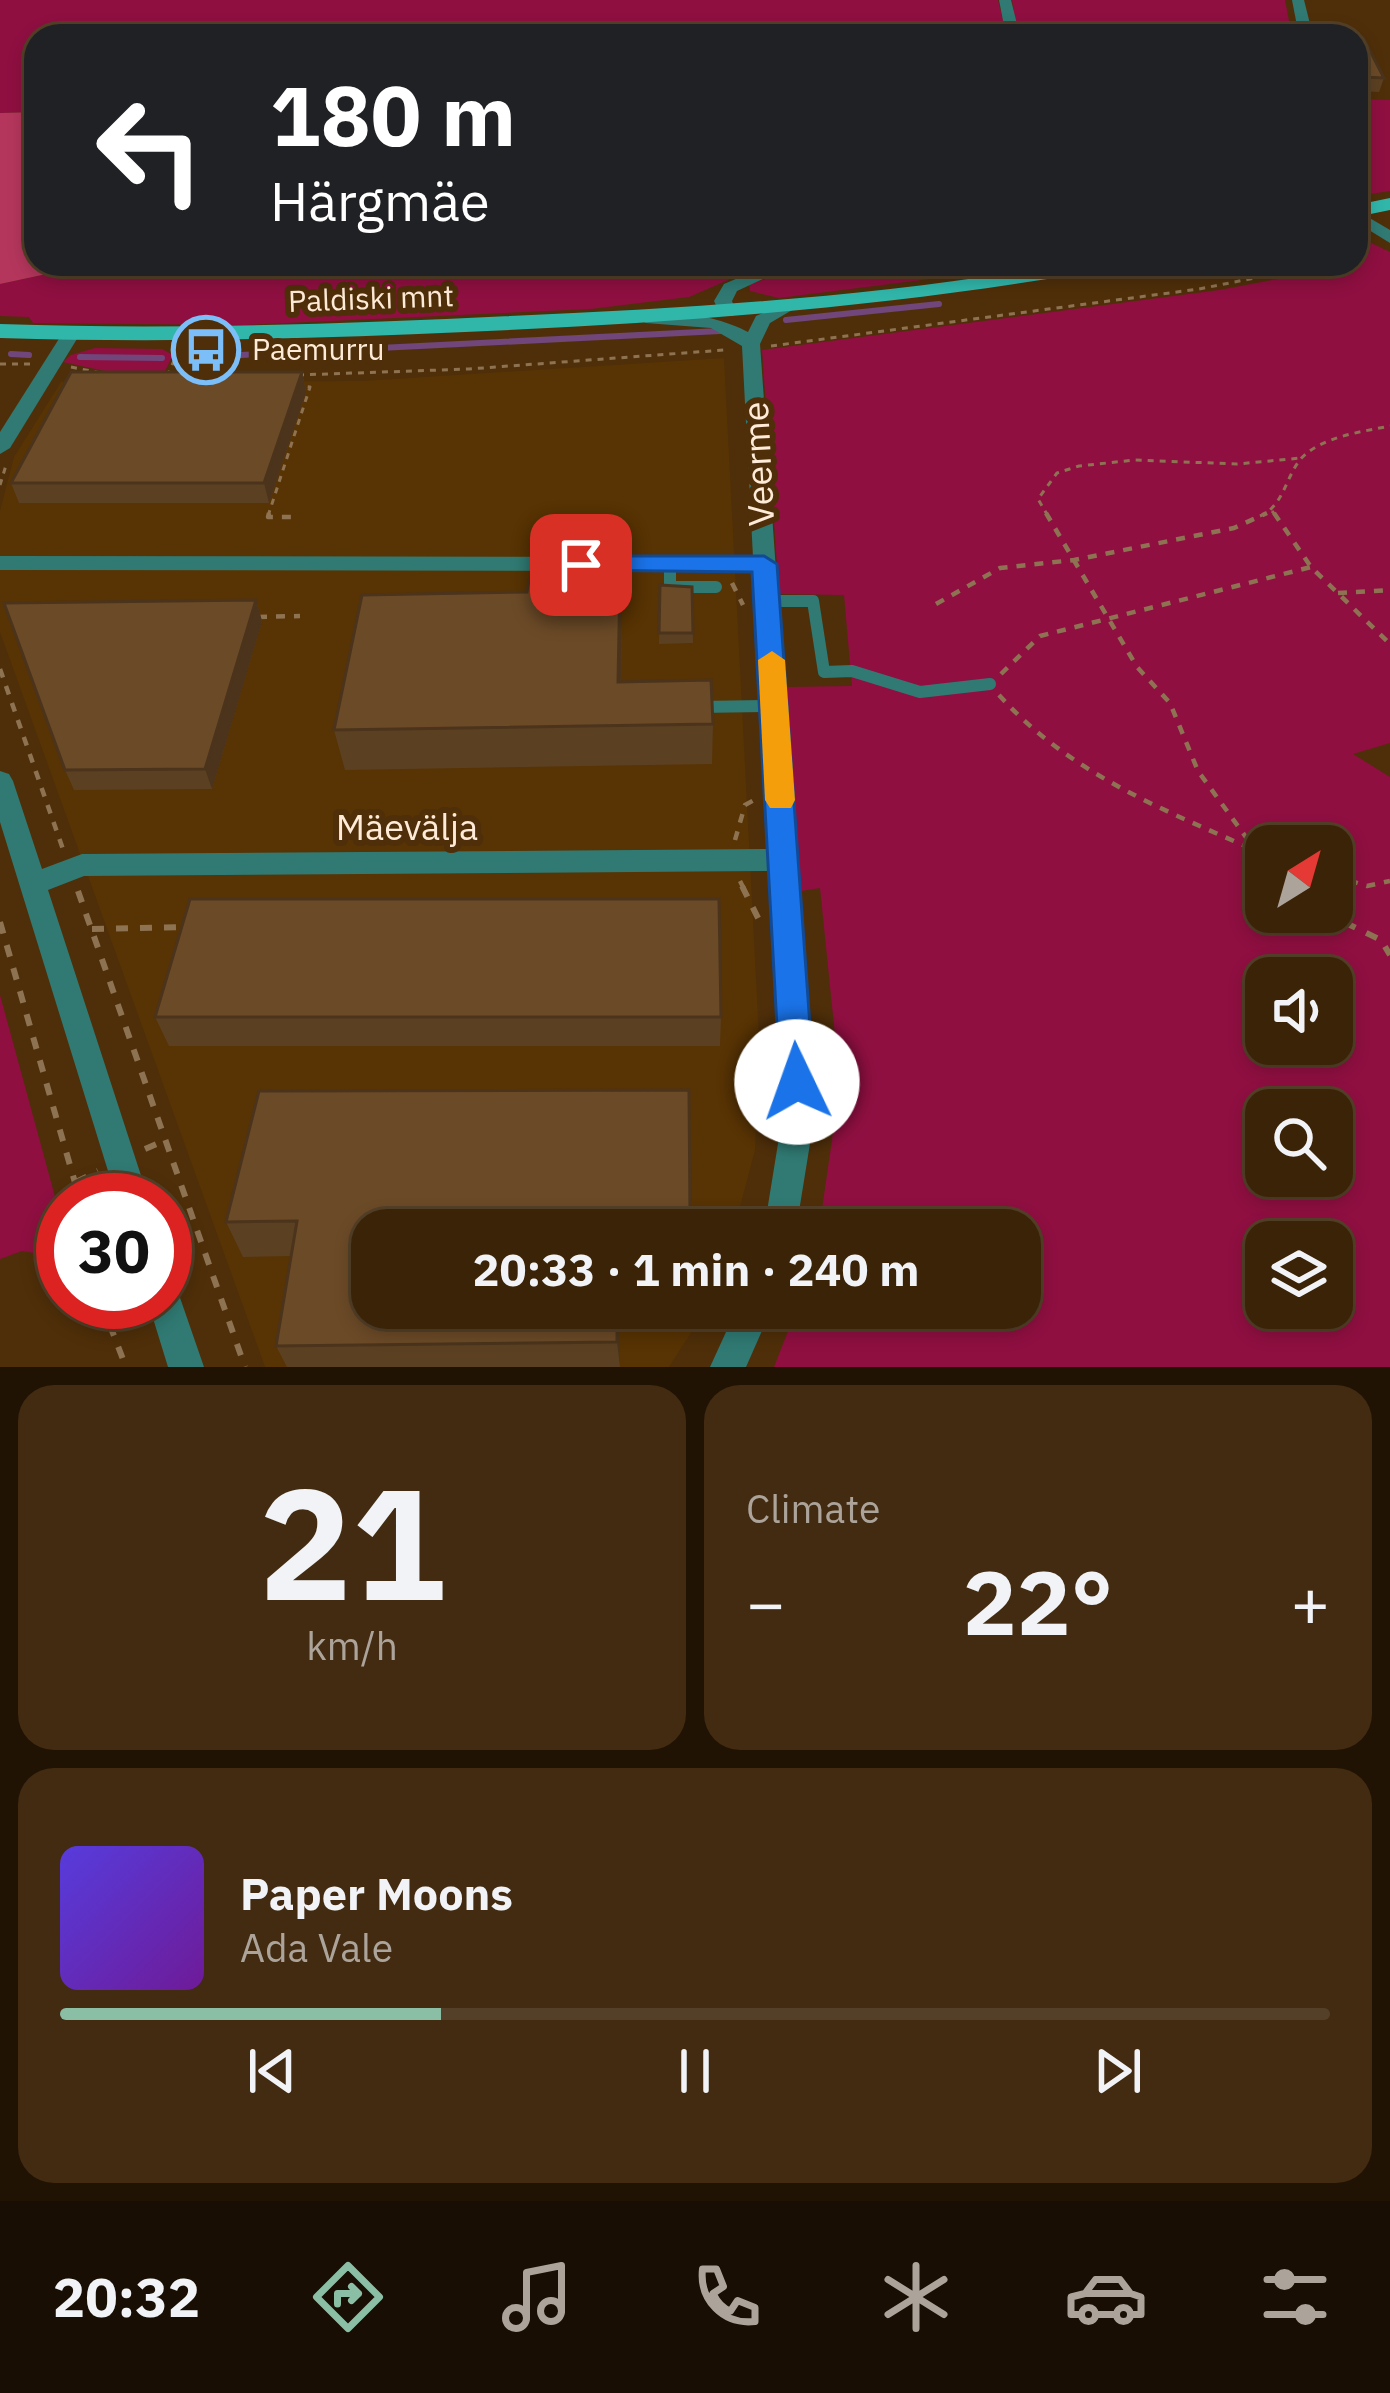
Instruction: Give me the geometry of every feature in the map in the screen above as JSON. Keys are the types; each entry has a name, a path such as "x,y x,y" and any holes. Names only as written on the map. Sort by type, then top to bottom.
{"main road":[{"name":"Paldiski mnt","path":"0,331 203,336 644,317 942,290 1028,276"}],"street":[{"path":"728,312 723,301 730,288 758,276"},
{"path":"644,317 718,323 740,332 751,346 762,320 790,306"},
{"path":"0,448 71,334"},
{"name":"Veerme","path":"751,346 797,1126 783,1209"},
{"path":"0,563 764,564"},
{"path":"0,582 84,566"},
{"path":"0,782 124,1173"},
{"name":"Mäevälja","path":"33,884 82,865 784,860"},
{"path":"174,1329 186,1367"},
{"path":"728,1367 745,1329"}],"lane":[{"path":"670,565 670,587 716,587"},
{"path":"768,601 813,601 824,673 852,671 920,692 990,684"},
{"path":"690,707 775,706"}],"path":[{"path":"284,375 469,370 751,346 1199,289 1265,276"},
{"path":"161,386 179,350"},
{"path":"0,364 50,364 115,376"},
{"path":"149,376 166,376"},
{"path":"289,386 310,386 268,517 299,518"},
{"path":"1245,836 1198,771 1170,703 1136,667 1038,499 1057,473 1135,460 1237,464 1301,458 1336,438 1390,426"},
{"path":"937,604 1000,568 1075,560 1234,528 1272,511 1301,458"},
{"path":"1272,511 1311,567 1390,644"},
{"path":"1245,846 1084,772 1016,717 990,684 1040,636 1311,567"},
{"path":"1338,593 1390,590"},
{"path":"254,617 300,616"},
{"path":"0,669 64,852"},
{"path":"30,819 50,811"},
{"path":"1353,882 1367,886 1390,881"},
{"path":"78,890 245,1367"},
{"path":"0,922 73,1173"},
{"path":"92,929 201,926"},
{"path":"1353,926 1381,940 1390,955"},
{"path":"140,1152 166,1140"},
{"path":"94,1173 102,1169"},
{"path":"111,1329 126,1367"}],"shaded area":[{"path":"0,0 998,0 1004,24 24,24 24,112 0,113"},
{"path":"1012,0 1285,0 1290,24 1016,24"},
{"path":"1368,99 1390,100 1390,191 1371,194"},
{"path":"24,112 24,276 37,276 0,284 0,113"},
{"path":"1368,241 1390,252 1390,743 1353,754 1390,777 1390,1367 774,1367 789,1329 1041,1329 1041,1209 822,1209 840,1084 820,888 801,891 786,687 852,686 844,595 779,594 762,350 1219,290 1293,276 1368,276"},
{"path":"37,276 737,276 689,297 591,309 245,325 33,323 29,317 0,316 0,284"},
{"path":"773,276 954,276 779,298 750,291 749,285"},
{"path":"95,348 162,349 173,355 164,373 114,373 63,362"},
{"path":"724,358 759,1036 755,1150 740,1209 351,1209 351,1329 693,1329 669,1367 265,1367 0,632 0,511 14,457 61,382 362,381"},
{"path":"0,995 49,1173 36,1173 36,1253 22,1251 0,1259"}],"building":[{"path":"1368,47 1384,78 1368,77"},
{"path":"71,372 302,372 264,483 11,483"},
{"path":"620,579 618,682 711,680 713,724 334,730 362,595 527,592 529,580"},
{"path":"660,585 692,587 693,633 659,633"},
{"path":"256,600 205,769 65,770 4,603"},
{"path":"190,899 719,899 721,1017 155,1017"},
{"path":"689,1090 690,1209 351,1209 351,1329 617,1329 617,1342 276,1346 297,1221 226,1222 259,1091"}],"waterway":[{"path":"786,320 939,304"},
{"path":"221,356 720,331"},
{"path":"11,354 29,355"},
{"path":"80,357 162,358"}],"slow traffic":[{"path":"772,660 780,800"}],"place":[{"name":"Paemurru","path":"206,350"}],"route":[{"path":"581,565 764,564 797,1082"}]}
